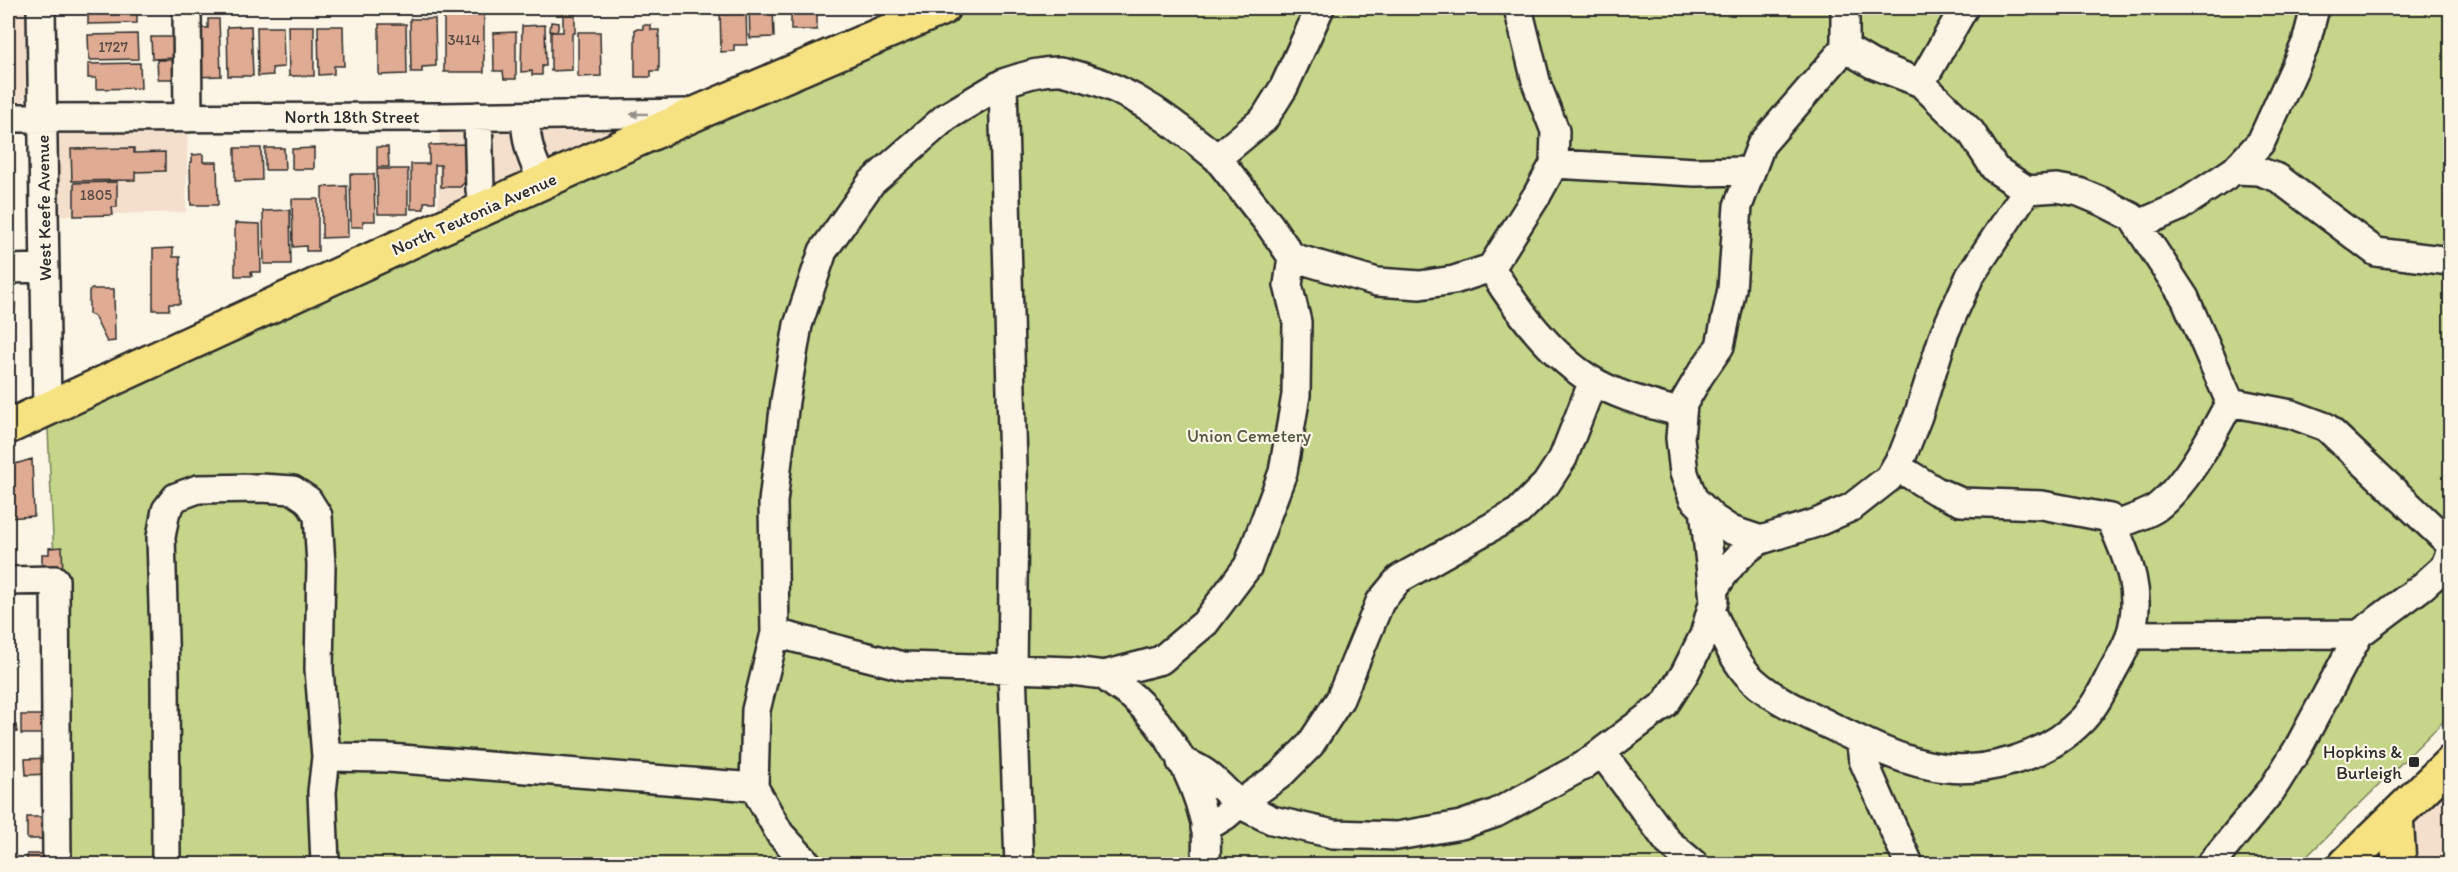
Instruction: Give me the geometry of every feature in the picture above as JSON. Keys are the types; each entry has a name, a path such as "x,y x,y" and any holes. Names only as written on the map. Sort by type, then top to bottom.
{"main road":[{"name":"North Teutonia Avenue","path":"8,427 488,207 698,113 943,8"},
{"path":"2346,864 2451,763"},
{"path":"2396,815 2399,864"}],"street":[{"name":"West Keefe Avenue","path":"41,8 47,409"},
{"path":"187,8 188,118"},
{"path":"1217,158 1264,119 1284,87 1320,8"},
{"path":"808,864 780,834 754,787 756,710 775,633 773,502 785,401 798,325 823,251 871,183 946,117 1003,83 1033,73 1062,71 1097,81 1132,96 1180,128 1217,158 1292,257 1377,282 1420,285 1454,280 1491,268 1554,164 1554,131 1537,85 1518,8"},
{"path":"1761,540 1731,530 1693,498 1684,473 1680,438 1683,404 1720,346 1732,290 1738,206 1761,145 1845,48 1845,8"},
{"path":"1921,83 1964,8"},
{"path":"2137,225 2179,207 2235,170 2261,142 2306,43 2315,8"},
{"path":"1845,48 1872,64 1921,83 1971,132 1995,169 2026,190 2057,188 2079,192 2132,217 2185,298 2230,402"},
{"path":"1003,83 1014,507 1012,669 1019,864"},
{"name":"North 18th Street","path":"8,118 533,116 698,113"},
{"path":"478,116 480,190 488,207"},
{"path":"533,116 525,138 534,165 544,182"},
{"path":"1554,164 1684,171 1751,171"},
{"path":"2235,170 2258,171 2278,178 2376,252 2451,261"},
{"path":"1181,762 1194,764 1239,804 1272,820 1333,834 1397,836 1461,825 1496,813 1583,766 1665,704 1685,673 1704,635 1712,600 1724,572 1743,551 1761,540 1816,523 1852,507 1889,478 1904,454 1944,334 1970,276 2026,190"},
{"path":"775,633 903,666 1072,671 1104,675 1161,660 1205,623 1248,566 1283,472 1296,395 1297,322 1288,285 1292,257"},
{"path":"8,269 45,268"},
{"path":"1491,268 1511,300 1551,346 1593,381 1622,395 1682,413"},
{"path":"1205,828 1280,775 1310,745 1340,699 1380,602 1399,579 1518,512 1546,484 1563,458 1593,381"},
{"path":"2114,526 2156,508 2181,482 2206,446 2230,402"},
{"path":"2230,402 2291,414 2326,427 2451,544"},
{"path":"1704,509 1712,600 1725,641 1747,674 1775,696 1877,749 1928,765 1966,769 2016,760 2058,740 2083,719 2101,694 2130,635 2136,590 2126,555 2110,518 2042,505 1961,502 1936,491 1896,466"},
{"path":"166,864 165,674 161,537 166,510 176,497 198,489 261,488 293,490 308,500 318,516 321,565 319,669 326,757 322,792 325,864"},
{"path":"2211,864 2271,791 2297,750 2359,634 2423,586 2444,567 2451,553"},
{"path":"8,581 55,580 57,864"},
{"path":"2130,635 2359,634"},
{"path":"1104,675 1133,697 1166,733 1181,762 1205,820 1206,864"},
{"path":"1860,740 1863,760 1909,864"},
{"path":"1602,753 1668,842 1694,864"},
{"path":"326,757 388,758 754,787"}],"path":[{"path":"8,21 13,8"}],"shaded area":[{"path":"8,8 25,8 26,95 17,109 8,109"},
{"path":"697,113 438,229 440,117"},
{"path":"42,117 188,118 186,212 44,216"},
{"path":"2450,763 2450,864 2346,864"}],"green space":[{"name":"Union Cemetery","path":"943,8 2450,8 2450,715 2299,864 57,864 55,580 47,409"}],"building":[{"path":"88,8 137,8 137,23 88,24"},
{"path":"444,8 484,8 484,72 444,72"},
{"path":"563,8 575,8 572,70 551,71 551,32 563,32"},
{"path":"720,8 746,8 747,45 734,45 734,51 721,52"},
{"path":"749,8 773,8 774,37 750,38"},
{"path":"791,8 817,8 817,30 791,30"},
{"path":"208,19 219,19 221,76 196,77 194,28 208,28"},
{"path":"410,19 435,19 436,66 422,67 422,72 411,72"},
{"path":"551,22 559,23 557,32 550,31"},
{"path":"379,24 406,24 407,74 379,75"},
{"path":"545,25 546,66 542,66 542,75 532,75 532,71 521,72 522,26"},
{"path":"643,25 651,25 651,30 659,30 659,71 651,71 651,77 635,77 635,29 643,29"},
{"path":"251,26 253,76 228,76 227,27"},
{"path":"288,26 314,26 314,76 289,76"},
{"path":"318,26 343,26 344,66 334,66 334,74 319,75"},
{"path":"257,27 283,27 284,67 272,68 273,75 258,76"},
{"path":"516,32 516,79 504,79 503,71 494,71 493,33"},
{"path":"578,32 600,32 601,76 578,77"},
{"path":"137,34 138,59 89,60 88,35"},
{"path":"151,37 174,37 175,58 152,59"},
{"path":"157,60 175,60 175,79 158,79"},
{"path":"140,63 141,88 96,89 96,78 88,78 88,64"},
{"path":"467,144 468,179 460,187 441,187 441,165 435,165 435,202 424,202 424,209 411,209 411,164 429,164 429,145"},
{"path":"377,147 388,147 389,167 377,167"},
{"path":"134,148 134,153 165,152 165,171 135,172 135,180 72,181 71,149"},
{"path":"235,148 261,148 262,180 235,181"},
{"path":"265,148 284,148 285,170 265,170"},
{"path":"314,148 314,169 292,169 292,149"},
{"path":"203,154 203,162 217,162 218,205 191,205 190,162 192,162 192,155"},
{"path":"377,169 408,169 408,214 378,214"},
{"path":"350,174 374,174 375,221 363,221 363,227 351,227"},
{"path":"117,182 117,207 112,207 113,215 74,216 74,183"},
{"path":"347,186 348,237 322,238 322,187"},
{"path":"292,199 318,199 318,251 306,251 306,246 293,247"},
{"path":"290,210 291,264 264,264 263,211"},
{"path":"235,223 260,224 261,272 251,272 252,276 235,276"},
{"path":"173,248 173,257 180,257 180,304 169,304 169,310 153,310 153,249"},
{"path":"8,281 15,281 15,308 8,308"},
{"path":"114,289 115,341 107,342 94,316 89,314 89,291"},
{"path":"32,459 34,516 8,518 8,466"},
{"path":"62,547 63,574 42,575 42,554 49,554 49,548"},
{"path":"21,715 45,715 45,734 21,734"},
{"path":"8,725 16,725 17,732 8,733"},
{"path":"49,758 50,774 26,775 25,759"},
{"path":"27,817 48,817 48,839 27,839"},
{"path":"27,854 48,854 48,864 27,864"}],"place":[{"name":"Hopkins & Burleigh","path":"2414,762"}]}
